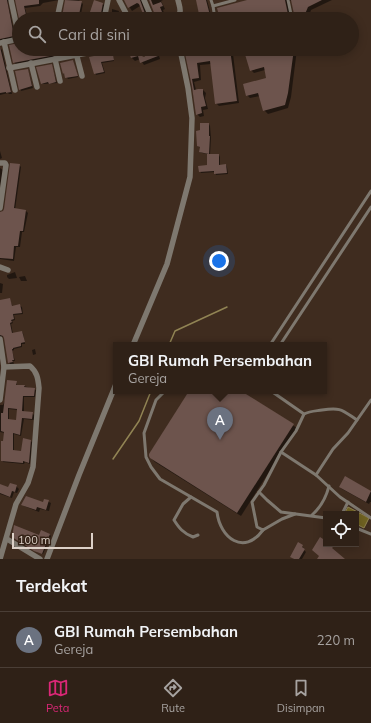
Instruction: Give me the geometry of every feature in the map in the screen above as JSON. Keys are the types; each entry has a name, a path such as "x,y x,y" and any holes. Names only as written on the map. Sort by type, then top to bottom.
{"street":[{"path":"11,0 14,12"},
{"path":"58,12 61,0"},
{"path":"105,12 108,0"},
{"path":"119,0 125,12"},
{"path":"144,0 149,12"},
{"path":"178,0 181,12"},
{"path":"12,40 2,42 15,90"},
{"path":"9,68 77,56 82,76"},
{"path":"134,342 168,264 190,177 192,118 181,56"},
{"path":"55,59 60,81"},
{"path":"32,63 37,87"},
{"path":"0,163 5,163 6,166 0,208"},
{"path":"0,267 8,270"},
{"path":"0,341 2,366 0,400"},
{"path":"0,559 16,504 28,483 34,468 39,388 38,376 30,366 2,366"},
{"path":"47,559 113,391"},
{"path":"7,539 40,559"}],"lane":[{"path":"211,0 214,12"},
{"path":"213,6 235,0"},
{"path":"288,0 291,12"},
{"path":"272,342 370,193"},
{"path":"282,342 371,207"},
{"path":"162,394 156,400 144,432 146,457 151,468 160,479 217,512 219,524 230,539 238,542 246,543 257,537 263,530 282,519 295,514"},
{"path":"275,394 304,414"},
{"path":"316,475 338,443 348,434 371,400"},
{"path":"263,530 257,527 252,502 264,486 281,452 296,431 304,414 309,411 337,408 357,420"},
{"path":"281,452 316,475 340,497 371,518"},
{"path":"312,515 322,505 328,486"},
{"path":"259,492 281,512 323,517"},
{"path":"191,497 183,504 174,520 185,534 193,537 198,534"},
{"path":"344,511 348,502"},
{"path":"359,529 371,534"}],"shaded area":[{"path":"348,507 356,511 346,511"},
{"path":"359,513 369,518 364,528 359,526"}],"building":[{"path":"0,0 7,0 12,26 12,36 0,39"},
{"path":"15,0 39,0 39,4 24,6 25,12 18,12"},
{"path":"65,0 82,1 80,12 63,12"},
{"path":"94,0 103,3 101,12 90,12"},
{"path":"124,0 140,0 144,12 142,12 139,4 137,3 128,8"},
{"path":"149,0 151,0 153,5 161,2 163,6 160,7 162,12 154,12"},
{"path":"196,0 206,0 209,12 199,12"},
{"path":"247,0 285,0 288,12 218,12 217,8"},
{"path":"291,0 322,0 308,7 306,12 294,12"},
{"path":"12,44 12,56 50,56 13,63 9,45"},
{"path":"0,47 11,92 6,93 0,93"},
{"path":"113,56 114,60 101,62 104,72 94,74 89,57"},
{"path":"138,56 158,56 140,63"},
{"path":"185,56 231,56 237,101 215,104 210,61 197,63 199,78 192,79 194,90 203,89 206,106 201,107 202,113 196,115"},
{"path":"246,56 293,56 285,105 263,111 258,93 246,96 243,84 266,78 264,67 250,71"},
{"path":"73,60 78,76 65,78 60,63"},
{"path":"52,64 56,82 41,84 36,67"},
{"path":"28,69 32,86 19,90 15,71"},
{"path":"200,123 209,123 209,154 199,152 200,147 197,146 196,131 200,130"},
{"path":"207,154 219,154 219,165 226,164 227,173 214,174 214,171 199,172 198,166 207,165"},
{"path":"10,163 20,164 14,208 26,210 23,231 20,231 18,246 14,246 13,259 0,258 0,212 4,209"},
{"path":"10,298 12,306 20,304 22,313 13,314 14,319 11,320 12,322 10,323 12,333 22,331 25,342 21,343 21,346 12,349 14,360 12,360 13,362 8,363 4,338 0,335 0,300"},
{"path":"7,380 17,381 16,385 25,385 24,387 35,388 34,396 23,396 22,411 33,412 32,419 22,418 20,435 13,433 13,450 21,451 23,438 31,440 29,463 23,461 23,463 1,461 1,441 3,441 4,432 1,431 1,413 3,413","holes":["8,408 17,409 16,420 8,419"]},
{"path":"187,394 246,394 294,424 237,513 150,458 149,454"},
{"path":"345,476 371,491 366,502 339,487"},
{"path":"10,483 17,485 15,492 12,491 10,497 0,493 0,484 8,487"},
{"path":"26,496 43,502 44,499 49,500 46,510 37,507 36,510 21,505"},
{"path":"14,525 39,535 41,530 50,534 42,554 34,551 12,537"},
{"path":"320,537 323,539 323,547 333,547 332,548 345,559 317,559 319,556 312,550"},
{"path":"298,542 303,545 302,547 305,549 299,559 294,559 290,557"}],"waterway":[{"path":"170,342 175,331 227,307"},
{"path":"113,459 139,421 150,394"}],"place":[{"name":"GBI Rumah Persembahan","path":"220,440"}]}
